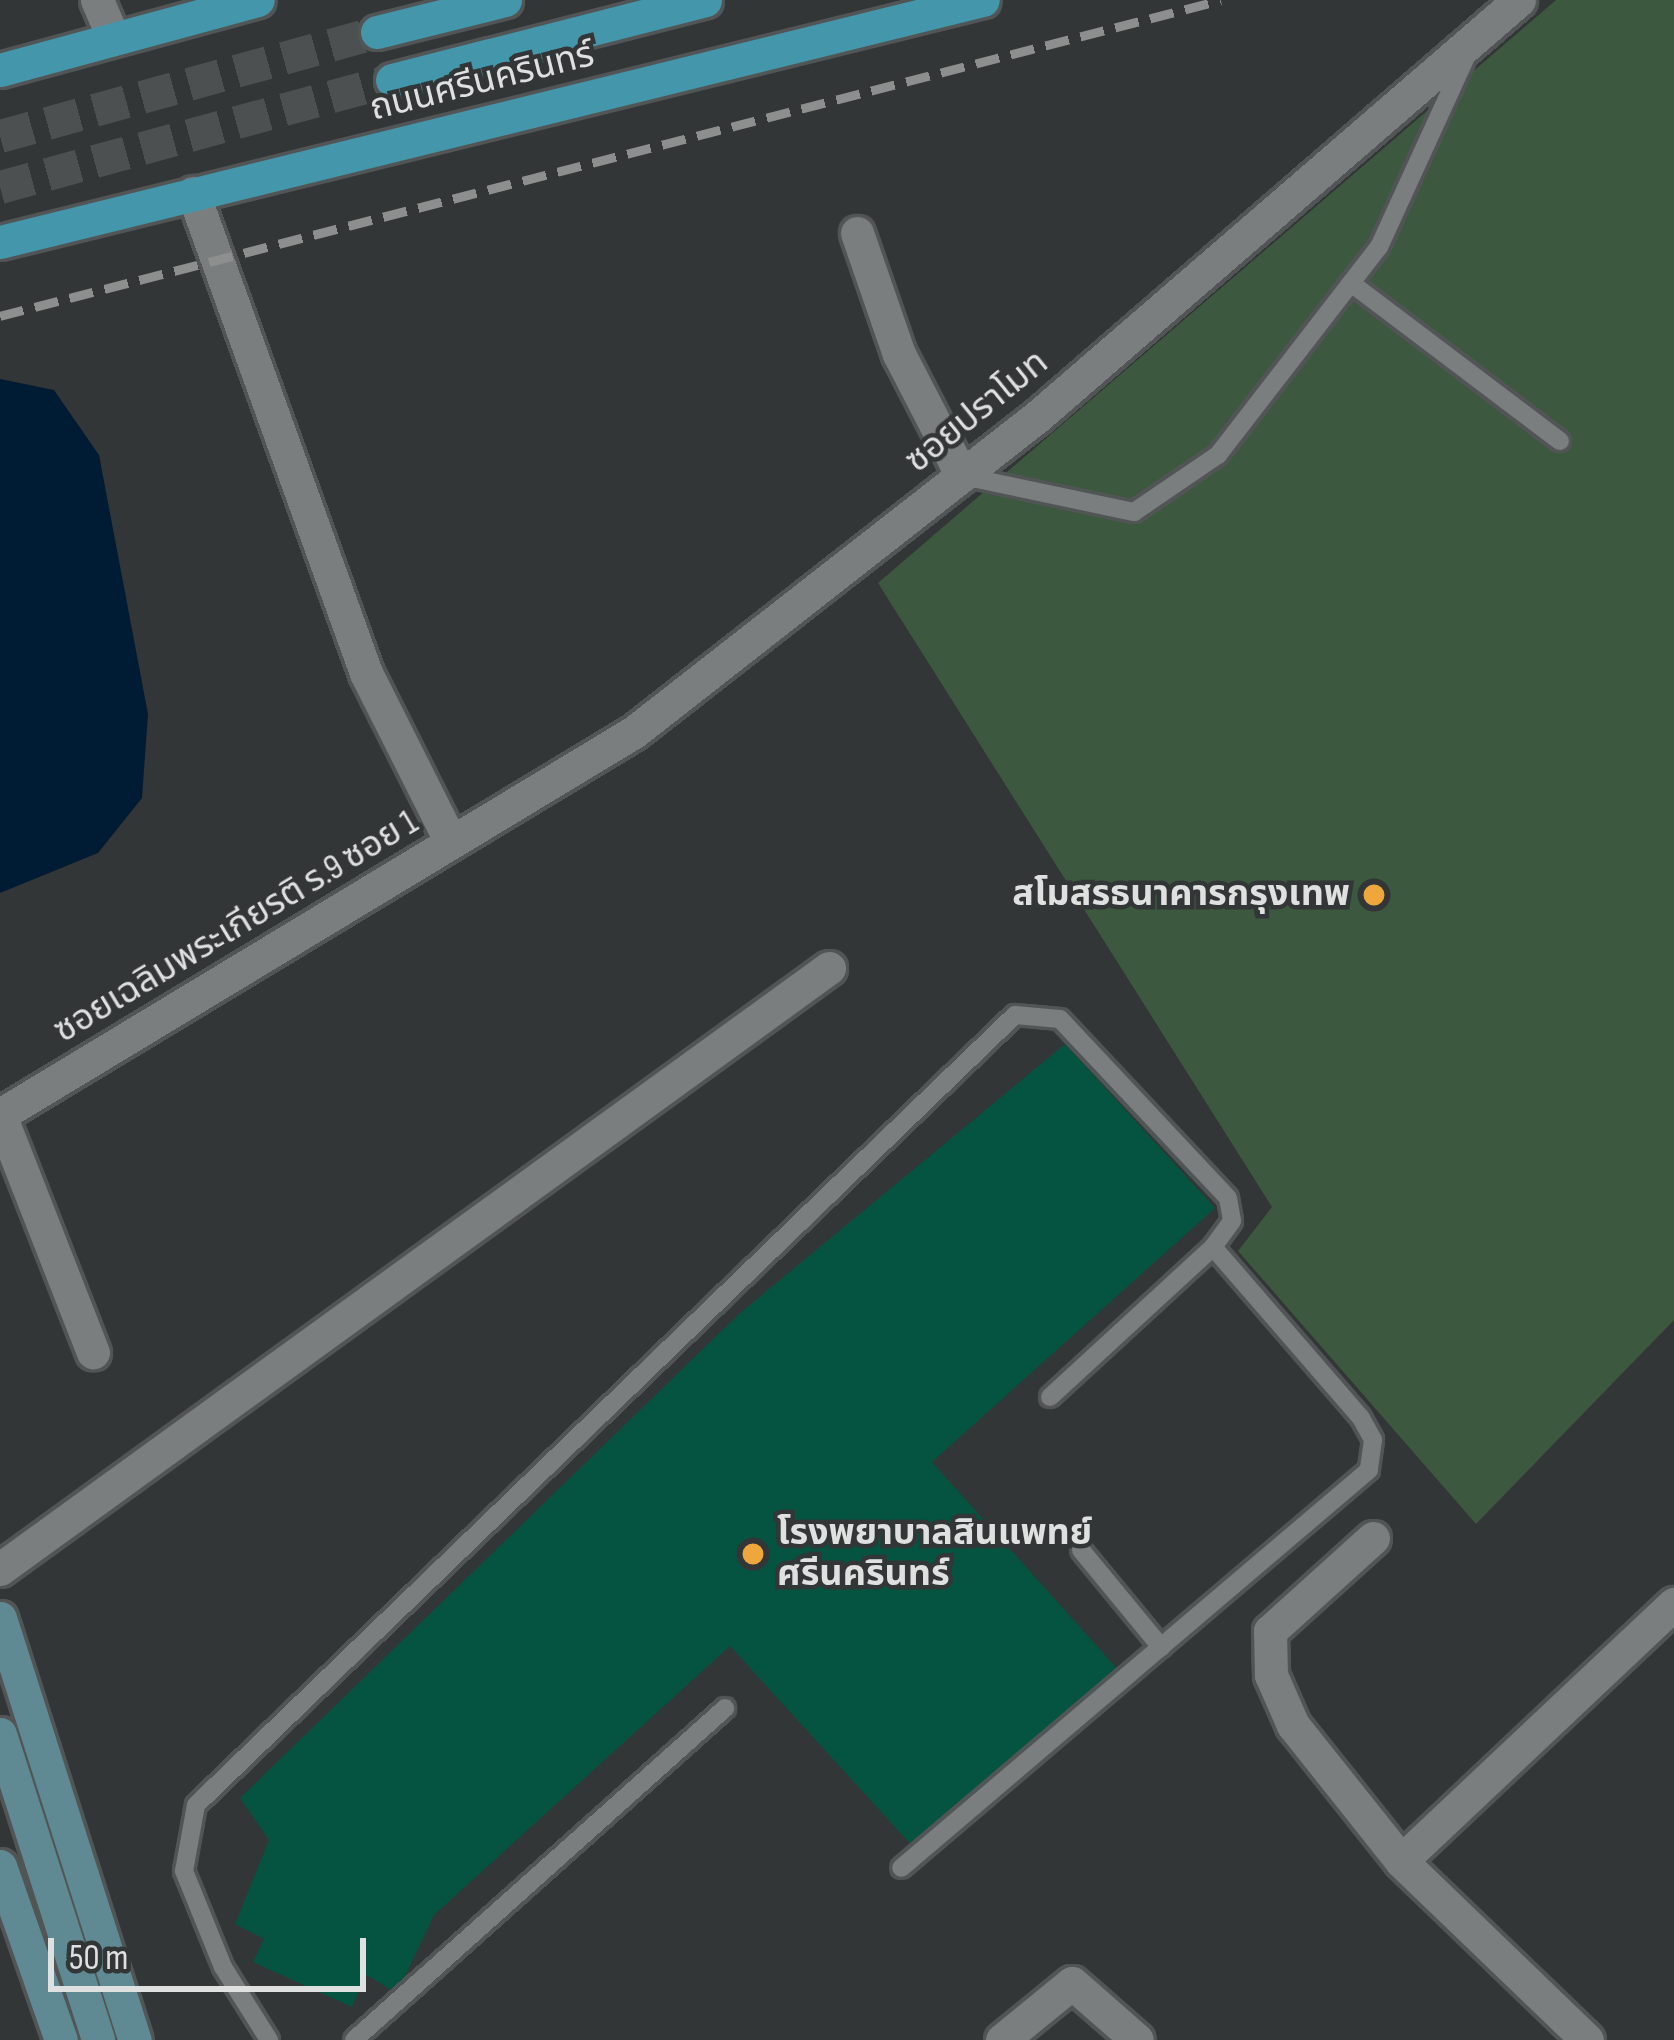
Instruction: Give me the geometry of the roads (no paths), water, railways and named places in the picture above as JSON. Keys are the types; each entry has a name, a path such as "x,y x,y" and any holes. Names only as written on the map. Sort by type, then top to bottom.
{"main road":[{"path":"2,70 258,0"},
{"name":"ถนนศรีนครินทร์","path":"377,32 505,0"},
{"name":"ถนนศรีนครินทร์","path":"392,80 705,0"},
{"name":"ถนนศรีนครินทร์","path":"0,242 982,0"},
{"path":"0,218 64,225"},
{"path":"0,1618 135,2040"},
{"path":"0,1734 98,2040"},
{"path":"0,1866 6,1908 61,2040"}],"street":[{"path":"97,0 113,37"},
{"name":"ซอยปราโมท","path":"452,842 634,732 962,476 1520,0"},
{"path":"193,193 366,673 452,842"},
{"path":"857,233 884,320 962,476"},
{"name":"ซอยเฉลิมพระเกียรติ ร.9 ซอย 1","path":"0,1115 452,842"},
{"path":"0,1568 829,968"},
{"path":"0,1115 93,1352"},
{"path":"1373,1538 1270,1631 1271,1675 1293,1725 1401,1861 1587,2040"},
{"path":"1401,1861 1674,1604"},
{"path":"1002,2040 1072,1983 1137,2040"}],"lane":[{"path":"962,476 1134,512 1217,455 1379,247 1475,38"},
{"path":"1351,283 1560,441"},
{"path":"269,2040 223,1967 184,1871 196,1805 1015,1016 1060,1019 1228,1198 1232,1222 1214,1247 1050,1397"},
{"path":"901,1868 1369,1470 1373,1440 1214,1247"},
{"path":"1082,1550 1161,1647"},
{"path":"354,2040 725,1708"}],"water":[{"path":"0,379 54,390 99,455 148,714 142,798 98,853 0,893"}],"tunnel":[{"path":"0,136 377,32"},
{"path":"0,187 392,80"}],"railway":[{"path":"0,316 1221,0"}],"place":[{"name":"สโมสรธนาคารกรุงเทพ","path":"1374,895"},
{"name":"โรงพยาบาลสินแพทย์ ศรีนครินทร์","path":"753,1554"}]}
